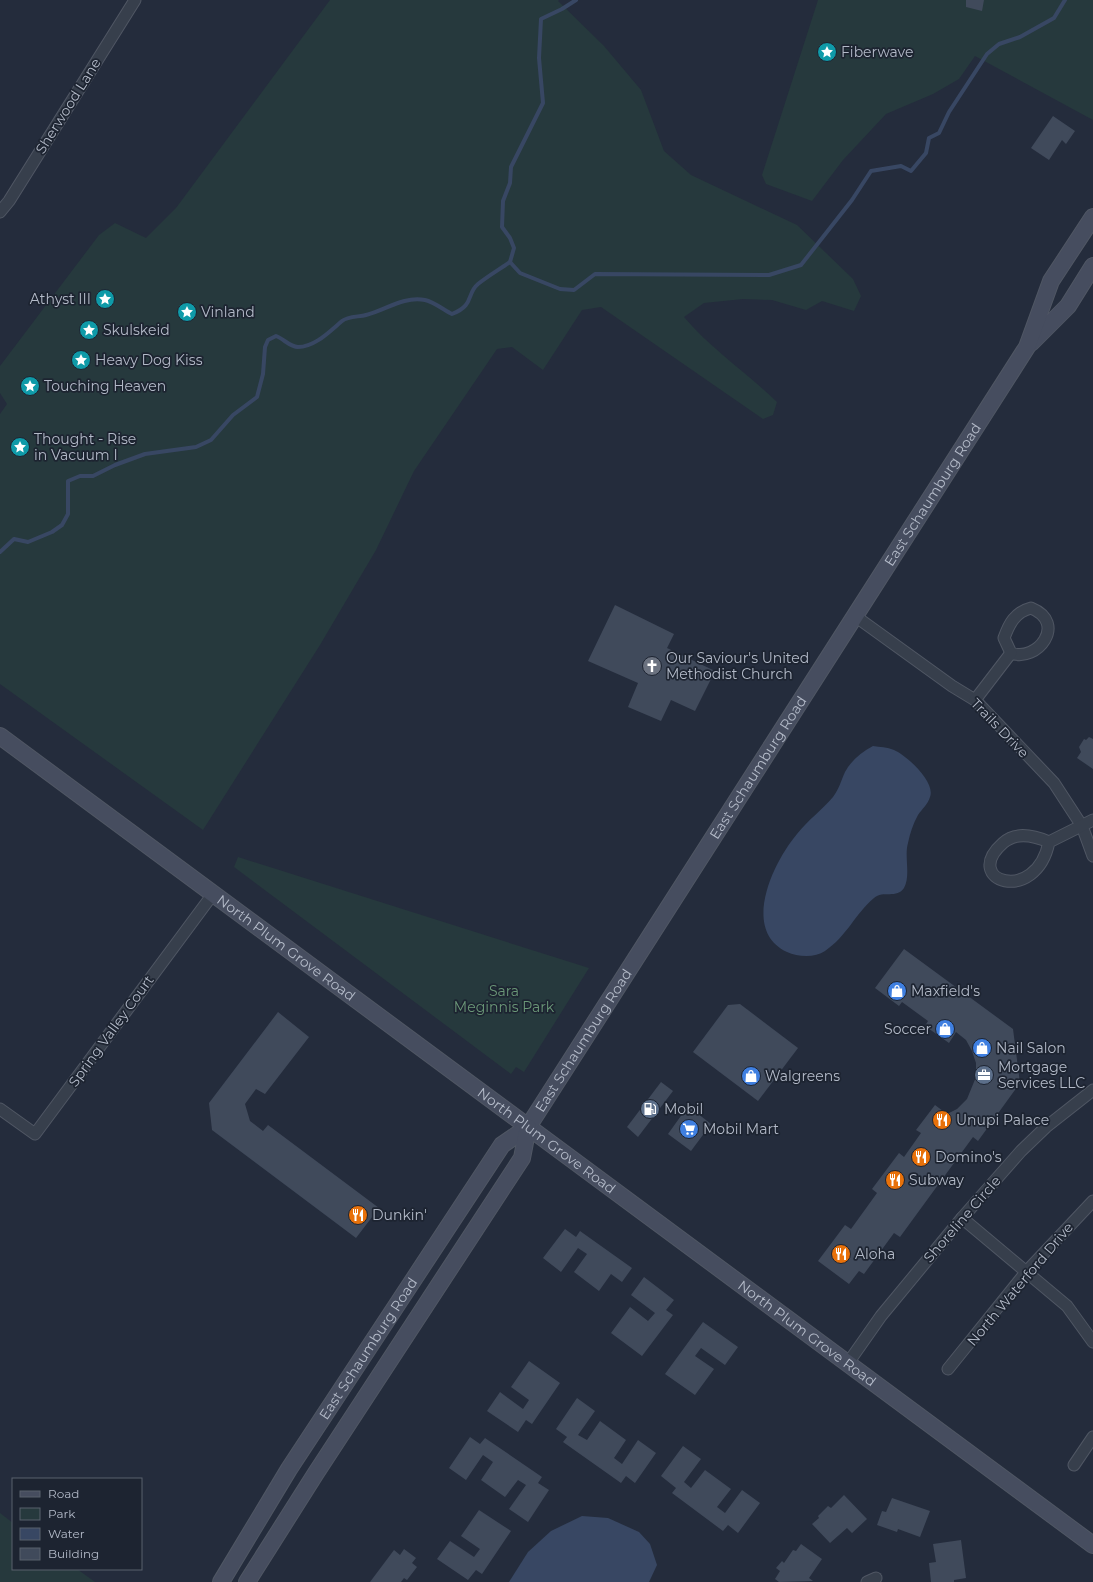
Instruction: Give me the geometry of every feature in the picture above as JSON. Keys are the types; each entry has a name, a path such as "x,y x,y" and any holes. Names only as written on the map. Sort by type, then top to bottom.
{"main road":[{"name":"East Schaumburg Road","path":"1027,347 1051,281 1093,217"},
{"name":"East Schaumburg Road","path":"247,1582 316,1473 522,1158 528,1127 1027,347 1068,306 1093,266"},
{"name":"North Plum Grove Road","path":"0,736 1093,1545"},
{"name":"East Schaumburg Road","path":"221,1582 289,1469 502,1145 528,1127"}],"street":[{"name":"Sherwood Lane","path":"0,212 135,0"},
{"path":"1031,608 1045,616 1049,624 1047,634 1035,651 1025,655 1012,653 1004,638 1014,617 1023,610 1031,608"},
{"name":"Trails Drive","path":"855,616 952,686 975,700 1054,782 1082,826 1093,856"},
{"path":"975,700 1012,653"},
{"path":"1050,842 1026,835 1017,836 1005,841 990,856 990,867 994,875 1002,881 1013,882 1025,878 1041,865 1050,842 1093,820"},
{"name":"Spring Valley Court","path":"0,1109 35,1134 213,894"},
{"name":"Shoreline Circle","path":"848,1363 881,1316 962,1218 1021,1151 1046,1127 1093,1090"},
{"name":"North Waterford Drive","path":"948,1369 1027,1271 1093,1201"},
{"path":"962,1218 1067,1306 1093,1342"},
{"path":"1074,1465 1093,1437"}],"green space":[{"path":"330,0 559,0 558,1 604,46 641,90 664,151 691,175 797,225 853,279 861,296 854,311 822,301 806,310 772,300 743,299 704,303 684,317 706,340 777,402 773,415 763,419 601,307 582,310 543,370 512,347 497,349 414,471 376,550 320,645 203,830 0,684 0,414 7,404 0,393 0,366 99,235 115,223 146,238 176,208"},
{"path":"818,0 1093,0 1093,120 975,56 959,79 933,94 886,114 843,160 812,201 766,184 762,175"},
{"name":"Sara Meginnis Park","path":"238,857 589,968 524,1072 516,1067 511,1074 234,867"},
{"path":"0,1513 12,1522 12,1570 78,1570 95,1582 0,1582"}],"water":[{"path":"873,746 891,749 906,757 919,770 929,784 931,791 929,800 913,825 907,848 907,877 904,888 898,893 882,895 874,898 861,911 839,939 825,951 811,956 796,955 787,952 773,942 766,928 763,912 771,877 788,846 797,834 833,797 850,764 860,754"},
{"path":"582,1516 608,1518 639,1532 650,1544 657,1565 649,1582 509,1582 528,1552 551,1531"}],"building":[{"path":"966,0 984,0 982,11 966,7"},
{"path":"1053,116 1075,131 1066,144 1062,140 1049,160 1031,148"},
{"name":"Our Saviour's United Methodist Church","path":"615,605 674,634 667,648 715,671 695,711 671,700 661,721 628,707 638,683 588,661"},
{"path":"1089,737 1093,739 1093,769 1077,758 1081,752 1079,747 1084,739 1086,740"},
{"path":"904,949 1013,1029 1020,1083 978,1141 973,1137 900,1237 894,1233 864,1274 859,1271 849,1284 818,1261 845,1225 851,1229 877,1193 872,1189 899,1153 904,1157 921,1133 916,1130 935,1105 947,1114 957,1109 967,1099 976,1077 976,1063 966,1040 956,1032 949,1043 925,1026 928,1021 902,1002 899,1006 875,988"},
{"name":"Walgreens","path":"740,1004 798,1048 758,1101 693,1052 728,1005"},
{"path":"278,1012 309,1037 265,1094 256,1089 245,1104 250,1121 263,1131 268,1125 379,1208 356,1238 212,1130 209,1103"},
{"name":"Mobil","path":"661,1082 673,1091 638,1137 627,1127"},
{"name":"Mobil Mart","path":"688,1106 711,1124 691,1151 668,1134"},
{"path":"565,1229 576,1237 580,1231 632,1268 622,1282 611,1274 599,1291 574,1272 587,1254 578,1248 561,1272 543,1258"},
{"path":"644,1277 674,1300 666,1310 673,1315 642,1356 611,1333 630,1307 648,1321 655,1313 631,1295"},
{"path":"703,1322 738,1347 725,1365 701,1348 695,1356 714,1369 695,1395 665,1374"},
{"path":"529,1361 560,1383 532,1424 526,1420 518,1432 487,1411 500,1392 523,1409 529,1400 511,1387"},
{"path":"577,1398 595,1411 578,1435 587,1440 600,1421 626,1440 614,1458 622,1464 638,1440 656,1453 635,1483 626,1476 621,1483 563,1442 567,1437 556,1429"},
{"path":"470,1437 480,1444 485,1438 542,1477 538,1483 549,1490 528,1522 509,1509 526,1485 518,1480 505,1497 481,1480 493,1462 483,1455 466,1480 449,1468"},
{"path":"683,1446 701,1459 684,1482 691,1488 705,1470 731,1489 717,1507 725,1513 742,1490 760,1503 738,1533 728,1525 723,1531 672,1493 676,1488 661,1476"},
{"path":"844,1495 867,1519 852,1533 847,1528 830,1543 812,1524 819,1518 818,1516 828,1506 831,1508"},
{"path":"892,1498 930,1511 920,1537 898,1529 897,1532 877,1525 882,1511 886,1512"},
{"path":"479,1510 511,1531 482,1574 476,1570 468,1580 437,1559 450,1541 474,1557 480,1549 461,1536"},
{"path":"961,1540 966,1578 954,1580 954,1582 931,1582 929,1563 936,1562 933,1544"},
{"path":"801,1544 822,1559 809,1578 813,1581 779,1582 775,1579 780,1571 776,1568 782,1561 784,1563 793,1550 796,1551"},
{"path":"404,1549 416,1558 412,1563 417,1567 407,1580 404,1578 401,1582 370,1582 394,1550 400,1555"}],"waterway":[{"path":"0,552 14,539 28,542 52,532 62,525 68,514 68,481 80,476 93,476 115,465 145,454 196,447 211,440 233,415 257,397 263,374 265,347 268,340 276,336 292,346 304,346 322,338 344,319 373,313 409,300 425,300 452,314 464,307 474,288 478,284 510,262 514,248 510,238 502,227 503,201 510,183 511,167 543,103 539,58 541,19 562,9 576,0"},
{"path":"510,262 520,273 560,289 574,290 595,274 769,275 801,265 852,200 871,171 901,166 911,171 926,153 929,138 939,133 949,112 987,54 999,44 1020,37 1054,18 1065,0"}],"place":[{"name":"Fiberwave","path":"827,52"},
{"name":"Athyst III","path":"105,299"},
{"name":"Vinland","path":"187,312"},
{"name":"Skulskeid","path":"89,330"},
{"name":"Heavy Dog Kiss","path":"81,360"},
{"name":"Touching Heaven","path":"30,386"},
{"name":"Thought - Rise in Vacuum I","path":"20,447"},
{"name":"Our Saviour's United Methodist Church","path":"652,666"},
{"name":"Maxfield's","path":"897,991"},
{"name":"Soccer","path":"945,1029"},
{"name":"Nail Salon","path":"982,1048"},
{"name":"Mortgage Services LLC","path":"984,1075"},
{"name":"Walgreens","path":"751,1076"},
{"name":"Mobil","path":"650,1109"},
{"name":"Unupi Palace","path":"942,1120"},
{"name":"Mobil Mart","path":"689,1129"},
{"name":"Domino's","path":"921,1157"},
{"name":"Subway","path":"895,1180"},
{"name":"Dunkin'","path":"358,1215"},
{"name":"Aloha","path":"841,1254"}]}
